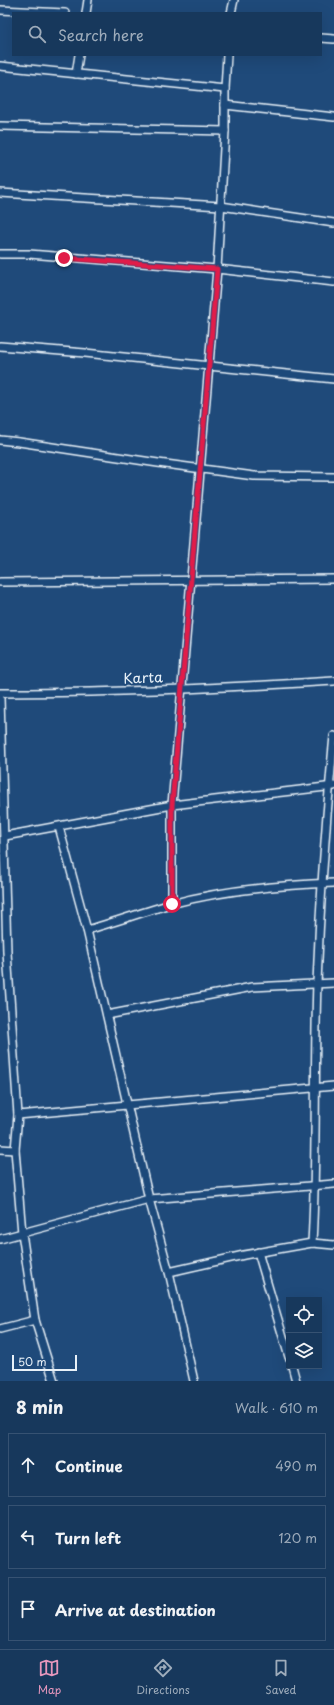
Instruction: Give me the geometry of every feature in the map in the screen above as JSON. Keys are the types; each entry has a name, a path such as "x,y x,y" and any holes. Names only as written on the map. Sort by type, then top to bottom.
{"street":[{"path":"86,12 88,0"},
{"path":"231,12 234,0"},
{"path":"0,10 43,12"},
{"path":"322,38 334,39"},
{"path":"76,74 79,56"},
{"path":"172,904 172,805 217,269 225,131 227,56"},
{"path":"0,66 225,89"},
{"path":"225,105 334,117"},
{"path":"0,126 225,131"},
{"path":"0,193 221,206 334,223"},
{"path":"0,254 29,254 217,269 334,282"},
{"path":"0,346 334,378"},
{"path":"0,440 254,476 334,477"},
{"path":"0,582 334,579"},
{"name":"Karta","path":"0,693 182,690 334,681"},
{"path":"0,697 7,952 18,1114 14,1150 22,1233 35,1320 54,1381"},
{"path":"312,1243 315,1185 317,984 322,884 332,786 334,736"},
{"path":"5,836 172,805 332,786"},
{"path":"59,826 87,930 149,1199 169,1272 192,1380"},
{"path":"87,930 172,904 237,892 334,883"},
{"path":"107,1015 252,988 334,983"},
{"path":"18,1114 128,1106 224,1095 334,1086"},
{"path":"0,1149 14,1150"},
{"path":"0,1239 149,1199 334,1184"},
{"path":"169,1272 258,1252 312,1243 334,1248"},
{"path":"258,1252 286,1347"},
{"path":"0,1329 35,1320"},
{"path":"293,1369 296,1381"}],"route":[{"path":"64,258 217,269 172,805 172,904"}]}
